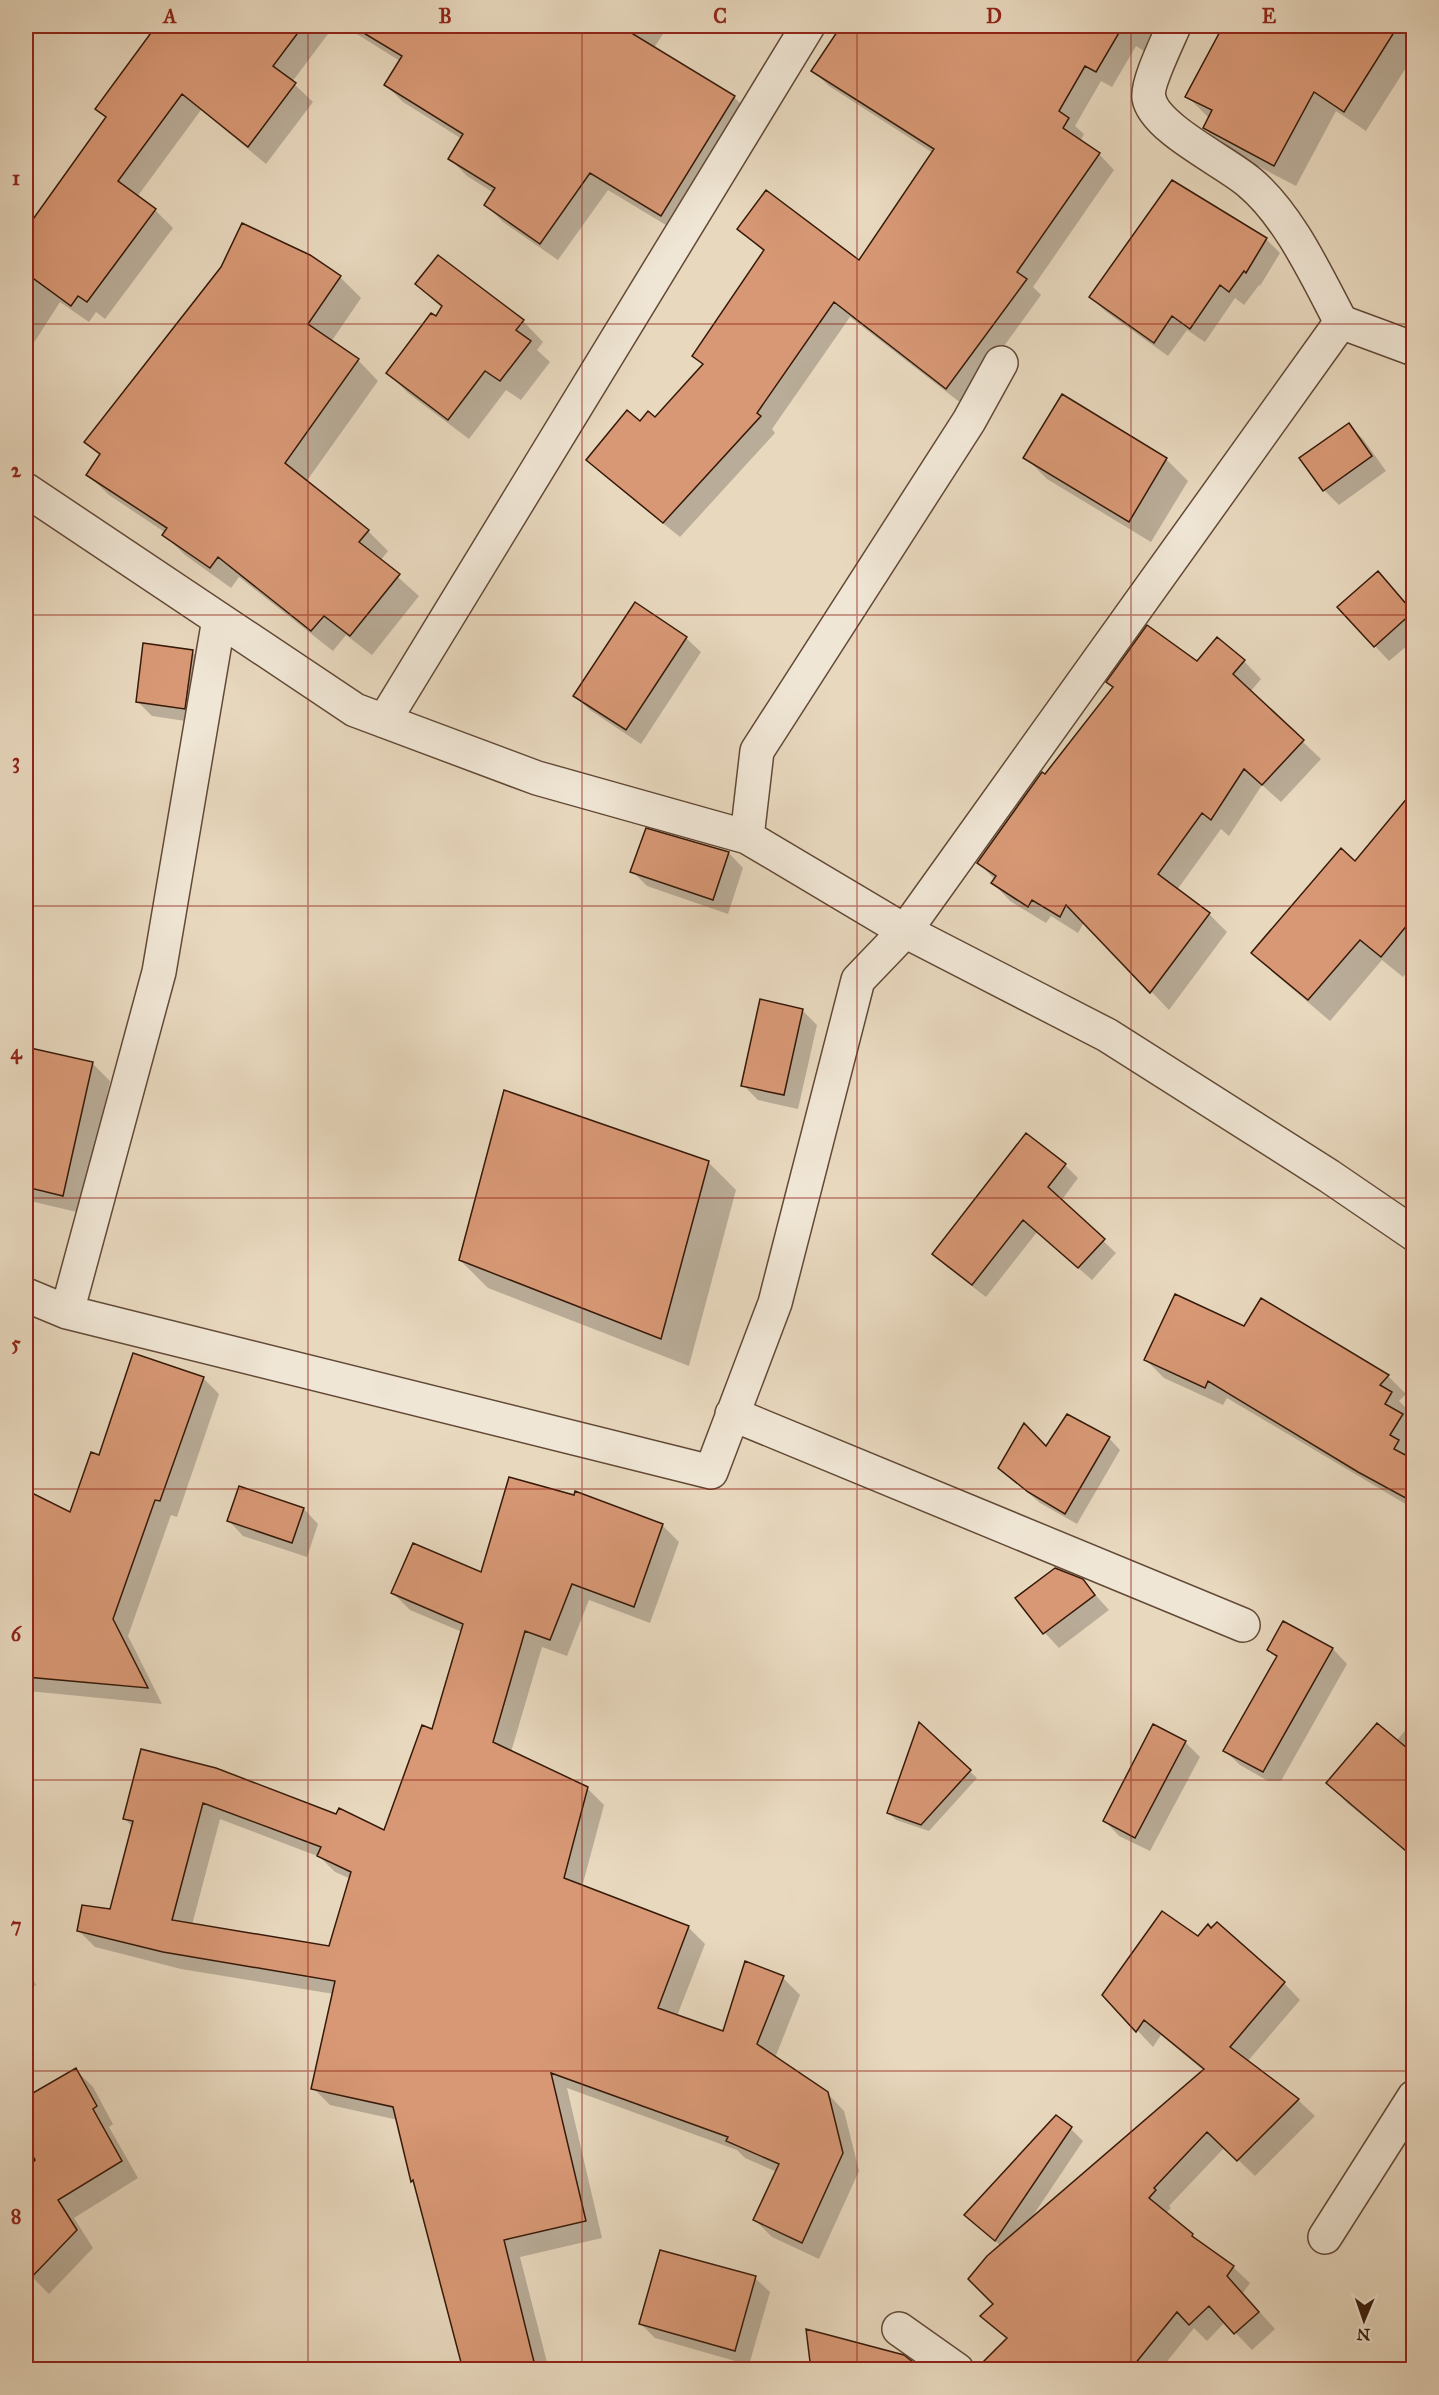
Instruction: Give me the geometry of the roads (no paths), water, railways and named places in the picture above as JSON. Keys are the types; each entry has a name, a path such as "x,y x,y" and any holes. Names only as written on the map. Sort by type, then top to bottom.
{"street":[{"path":"384,721 808,26"},
{"path":"1174,26 1149,88 1149,100 1166,126 1249,181 1268,201 1308,259 1341,322 1413,349"},
{"path":"26,1295 67,1312 711,1472 775,1303 858,980 905,931 1341,322"},
{"path":"747,837 757,751 969,421 1001,363"},
{"path":"26,490 355,710 537,778 747,837 905,931 1107,1035 1329,1176 1413,1234"},
{"path":"67,1312 159,972 219,619"},
{"path":"732,1414 1243,1625"},
{"path":"1325,2237 1413,2097"},
{"path":"899,2329 957,2370"}]}
